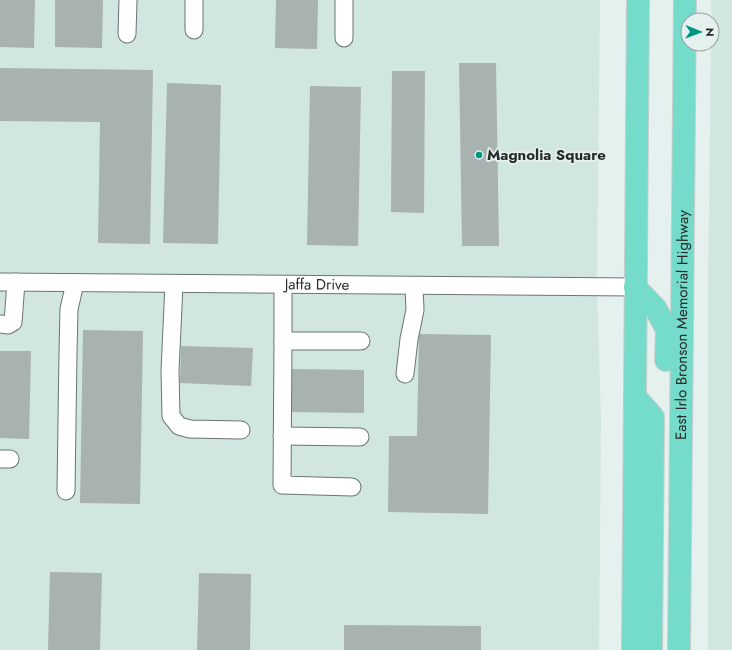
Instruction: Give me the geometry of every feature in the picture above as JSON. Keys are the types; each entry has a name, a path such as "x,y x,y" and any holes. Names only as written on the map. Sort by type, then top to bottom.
{"highway":[{"path":"633,650 638,0"},
{"name":"East Irlo Bronson Memorial Highway","path":"679,650 685,0"},
{"path":"635,287 656,308 667,330 665,635 679,650"},
{"path":"634,397 653,417 651,650"}],"street":[{"path":"128,0 128,34"},
{"path":"194,0 194,30"},
{"path":"344,0 344,38"},
{"path":"0,324 8,325 13,322 8,282"},
{"name":"Jaffa Drive","path":"8,282 635,287"},
{"path":"66,490 69,309 75,283"},
{"path":"174,284 170,371 171,416 179,426 190,429 241,430"},
{"path":"283,285 282,485 352,487"},
{"path":"405,374 409,339 415,310 414,286"},
{"path":"283,341 361,341"},
{"path":"282,436 360,437"}],"shaded area":[{"path":"0,0 600,0 597,283 601,421 599,650 0,650"},
{"path":"711,0 732,0 732,650 708,650 708,285 711,52 720,52 720,12 711,12"}],"building":[{"path":"0,0 35,0 34,48 0,47"},
{"path":"55,0 103,0 102,48 55,47"},
{"path":"276,0 318,0 317,49 275,48"},
{"name":"Magnolia Square","path":"459,63 496,63 499,246 462,246"},
{"path":"0,68 153,70 150,244 98,243 100,122 0,121"},
{"path":"392,71 425,71 424,213 391,212"},
{"path":"167,83 221,85 218,244 163,243"},
{"path":"310,86 361,87 358,246 307,245"},
{"path":"83,330 143,331 140,504 80,503"},
{"path":"419,334 491,335 488,514 388,512 389,436 417,436"},
{"path":"181,346 253,348 251,386 180,383"},
{"path":"0,351 31,351 29,439 0,438"},
{"path":"291,369 364,370 364,413 290,412"},
{"path":"50,572 102,573 100,650 48,650"},
{"path":"199,573 251,574 250,650 197,650"},
{"path":"344,625 481,626 481,650 344,650"}],"place":[{"name":"Magnolia Square","path":"479,155"}]}
